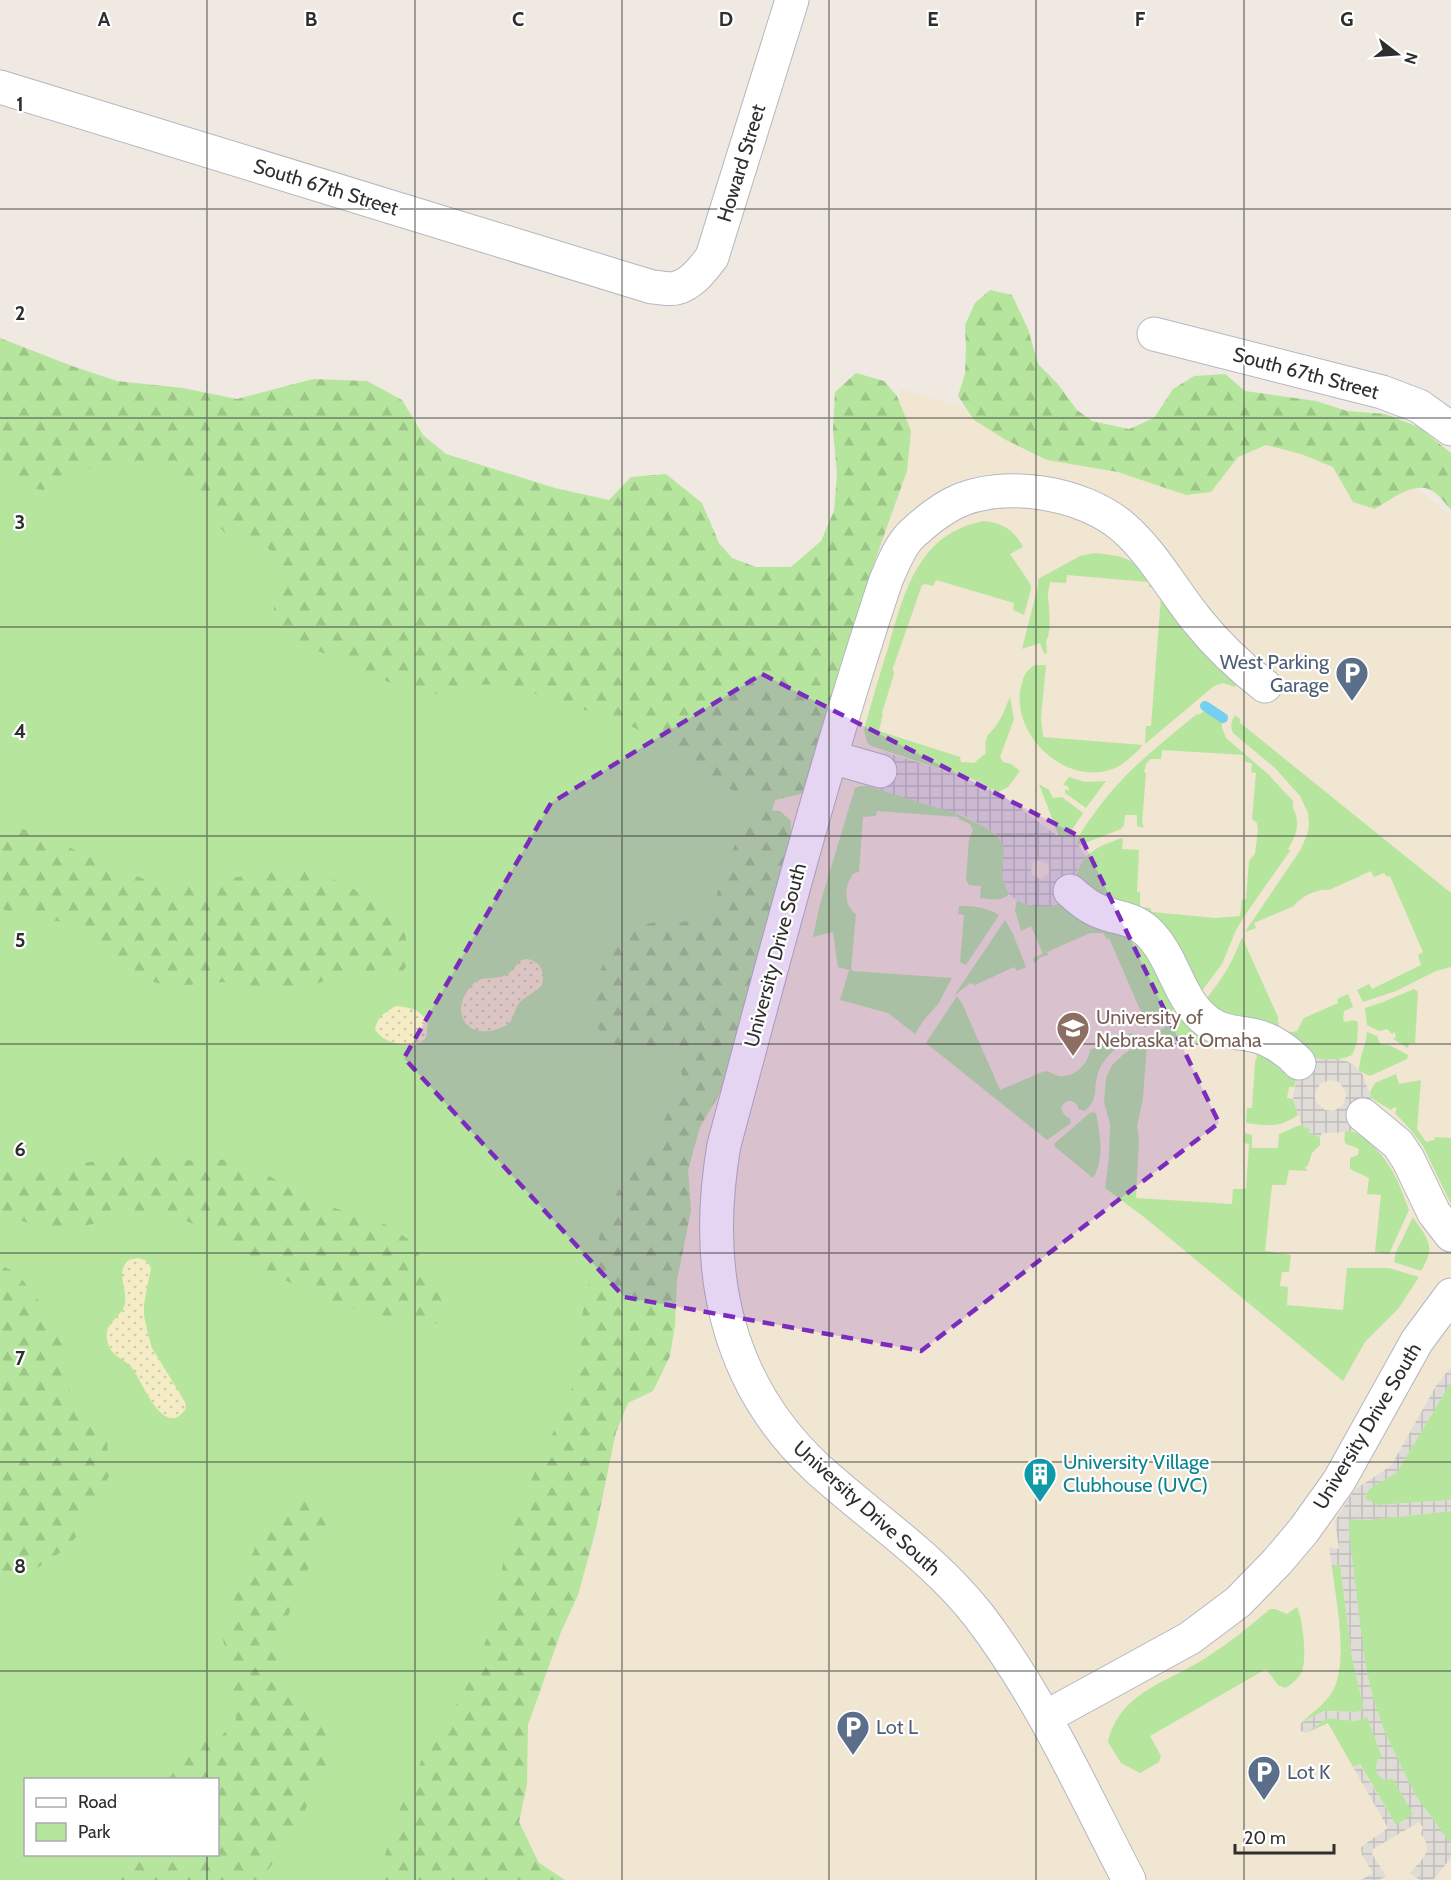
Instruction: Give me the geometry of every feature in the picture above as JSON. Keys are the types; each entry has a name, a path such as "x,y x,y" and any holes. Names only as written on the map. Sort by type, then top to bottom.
{"street":[{"name":"Howard Street","path":"652,287 675,289 701,272 712,256 792,0"},
{"name":"South 67th Street","path":"0,87 652,287"},
{"name":"South 67th Street","path":"1155,334 1382,392 1419,406 1451,429"},
{"name":"University Drive South","path":"1129,1880 1046,1718 979,1615 921,1555 798,1450 757,1394 739,1357 725,1312 716,1243 718,1180 724,1145 799,865 864,645 886,580 897,555 912,534 954,503 982,494 1008,490 1064,499 1088,507 1122,526 1148,553 1213,640 1265,686"},
{"path":"831,757 880,771"},
{"path":"1070,891 1081,901 1100,912 1131,920 1145,930 1166,953 1185,996 1208,1022 1218,1028 1263,1038 1299,1063"},
{"path":"1363,1115 1398,1144 1408,1159 1434,1213 1451,1235"},
{"name":"University Drive South","path":"1046,1718 1190,1638 1238,1602 1277,1562 1304,1530 1339,1481 1417,1341 1451,1295"}],"highlighted area":[{"path":"762,674 1081,837 1219,1123 921,1351 624,1297 404,1058 551,803"}],"shaded area":[{"name":"University of Nebraska at Omaha","path":"901,389 1131,460 1194,420 1392,468 1451,516 1451,1880 443,1880 614,1313 833,617"},
{"path":"885,752 975,780 998,792 1060,838 1070,833 1078,838 1077,843 1086,857 1078,868 1076,879 1063,900 1052,906 1027,905 1009,894 1005,885 1002,869 1004,848 997,835 970,818 874,788","holes":["1039,860 1045,862 1049,867 1049,873 1042,879 1033,876 1031,871 1033,862"]},
{"path":"1305,1056 1344,1060 1354,1065 1363,1075 1371,1098 1351,1131 1322,1133 1320,1137 1309,1133 1310,1129 1302,1126 1293,1099 1297,1075","holes":["1330,1080 1339,1082 1346,1096 1343,1105 1334,1111 1325,1110 1317,1103 1315,1093 1320,1084"]},
{"path":"1451,1367 1451,1382 1397,1472 1369,1489 1364,1498 1379,1505 1451,1500 1451,1511 1367,1520 1351,1519 1348,1524 1364,1655 1375,1704 1386,1735 1416,1796 1451,1844 1451,1861 1449,1860 1433,1880 1420,1880 1410,1873 1427,1851 1426,1842 1421,1834 1423,1827 1419,1822 1373,1849 1372,1854 1386,1876 1379,1880 1361,1880 1373,1873 1362,1855 1362,1846 1388,1828 1353,1767 1359,1764 1396,1825 1413,1814 1393,1779 1384,1780 1377,1774 1376,1766 1382,1756 1367,1717 1356,1721 1327,1718 1306,1733 1300,1728 1301,1723 1324,1711 1357,1712 1364,1709 1352,1657 1340,1563 1332,1567 1329,1547 1339,1549 1335,1521 1353,1492 1391,1466 1436,1386"}],"green space":[{"path":"990,290 1012,295 1028,329 1038,364 1057,383 1077,410 1092,421 1129,429 1154,418 1173,389 1194,376 1225,374 1245,391 1316,401 1347,411 1385,414 1419,427 1451,453 1451,510 1434,492 1420,488 1404,492 1375,509 1353,502 1333,467 1301,454 1266,445 1238,457 1211,492 1186,495 1118,472 1047,460 1006,440 974,420 958,396 965,374 965,325 975,303"},
{"path":"0,338 117,381 183,388 237,399 313,379 367,381 402,400 423,435 446,454 555,488 609,500 631,477 666,474 702,503 719,543 732,558 756,567 791,567 821,541 834,511 837,474 833,430 835,392 856,373 884,381 897,396 911,431 907,471 874,563 805,793 775,800 742,796 694,768 661,739 618,721 506,684 467,685 435,694 401,688 349,663 305,646 273,618 275,599 287,573 268,548 224,532 202,504 168,471 132,460 96,465 43,490 26,488 0,478"},
{"path":"0,358 833,617 544,1535 441,1880 0,1880"},
{"path":"984,521 1007,528 1023,547 1010,554 1031,585 1024,615 1013,610 1014,603 936,580 933,586 922,585 893,668 894,674 879,731 960,757 961,762 974,763 986,753 987,738 1001,718 1010,697 1014,719 1000,757 1003,762 1011,764 1020,771 1008,787 998,792 975,780 871,746 867,742 864,729 901,604 918,567 944,538 962,528"},
{"path":"1095,553 1118,556 1134,562 1157,588 1149,587 1149,582 1067,575 1066,583 1050,582 1047,654 1044,653 1040,643 1022,649 1038,579 1080,556"},
{"path":"1161,597 1239,682 1235,687 1223,683 1214,686 1145,744 1146,726 1151,726"},
{"path":"1035,665 1046,665 1041,718 1043,737 1143,745 1119,766 1096,772 1078,770 1060,763 1044,752 1032,737 1023,720 1020,702 1024,677"},
{"path":"1206,710 1222,722 1226,738 1268,774 1293,801 1297,829 1288,849 1290,851 1245,915 1222,964 1201,992 1126,910 1076,879 1082,863 1092,851 1123,838 1122,849 1139,850 1137,892 1140,892 1140,907 1150,908 1152,912 1215,918 1240,916 1242,900 1246,899 1249,861 1255,854 1258,830 1257,823 1252,819 1256,773 1251,772 1252,763 1245,762 1245,755 1162,750 1161,759 1150,759 1144,772 1146,773 1142,823 1144,828 1137,826 1137,815 1125,815 1121,829 1080,845 1077,843 1082,830 1118,784 1156,748 1197,714"},
{"path":"1235,715 1241,720 1239,722 1451,893 1451,967 1436,971 1396,991 1363,1002 1357,990 1369,984 1372,989 1421,965 1418,955 1423,952 1390,876 1387,877 1384,873 1374,877 1371,871 1329,890 1320,890 1310,894 1300,899 1294,906 1254,923 1256,928 1245,932 1301,849 1309,824 1308,813 1300,796 1275,768 1233,733 1231,724"},
{"path":"1069,777 1085,782 1106,781 1086,808 1065,793 1065,790 1069,790 1068,786 1063,785"},
{"path":"1039,784 1049,790 1053,798 1062,797 1083,813 1070,833 1059,837"},
{"path":"860,786 900,795 963,817 995,834 1004,847 1002,870 1009,894 999,899 980,898 981,886 969,885 966,880 969,839 973,830 970,824 958,817 877,811 876,816 863,817 859,872 854,873 851,877 846,894 849,905 856,914 851,969 853,971 952,978 938,1004 915,1034 888,1013 840,1000 849,970 838,967 833,932 813,937 820,904 855,788"},
{"path":"754,810 780,811 791,821 791,854 735,1067 700,1127 688,1170 691,1211 677,1280 675,1325 670,1356 653,1391 628,1403 616,1432 595,1533 578,1595 561,1632 528,1725 527,1784 519,1822 539,1863 565,1880 377,1880 399,1811 422,1759 455,1707 480,1658 496,1610 505,1549 527,1489 569,1398 581,1357 581,1320 603,1221 618,1191 649,1154 683,1079 677,1052 631,1048 610,1042 591,1020 590,999 595,980 621,932 658,921 682,922 709,916 742,825"},
{"path":"17,827 50,838 89,857 164,887 304,868 348,885 376,905 404,930 411,959 401,974 379,979 344,974 290,993 224,982 186,985 157,983 121,969 103,956 83,933 63,922 10,914 0,907 0,833"},
{"path":"1017,900 1027,905 1052,906 1066,901 1131,929 1178,1000 1173,1010 1145,1028 1138,1016 1142,1014 1109,938 1107,939 1103,933 1090,933 1047,952 1048,955 1034,963 1033,958 1043,954 1031,926 1021,931 1015,910"},
{"path":"959,906 990,910 999,915 966,965 960,962 964,915 958,914"},
{"path":"1005,920 1026,967 1017,971 1014,967 975,985 970,983 954,996"},
{"path":"1242,937 1283,1030 1297,1031 1304,1018 1338,1003 1337,999 1348,994 1353,1007 1344,1011 1343,1020 1358,1022 1357,1042 1352,1055 1329,1060 1305,1056 1232,1025 1206,999 1227,970"},
{"path":"1414,989 1418,992 1415,1043 1409,1043 1408,1048 1393,1039 1396,1037 1395,1032 1392,1034 1387,1029 1379,1031 1367,1025 1365,1008"},
{"path":"957,996 1000,1090 1045,1071 1059,1076 1070,1075 1084,1065 1090,1050 1132,1033 1135,1035 1117,1047 1099,1070 1094,1099 1085,1111 1078,1109 1074,1102 1065,1103 1061,1108 1070,1118 1071,1123 1047,1140 926,1043"},
{"path":"1191,1017 1242,1042 1297,1075 1294,1087 1289,1087 1287,1098 1293,1099 1298,1115 1273,1125 1246,1123 1247,1108 1252,1108 1257,1057 1256,1053 1244,1046 1162,1040 1161,1045 1147,1045 1143,1098 1137,1127 1139,1138 1136,1198 1232,1204 1233,1189 1246,1189 1249,1144 1244,1143 1245,1133 1252,1135 1252,1148 1278,1148 1279,1134 1300,1125 1310,1129 1309,1133 1320,1137 1320,1145 1312,1153 1305,1168 1308,1171 1289,1170 1286,1185 1272,1185 1265,1251 1291,1255 1289,1272 1282,1272 1280,1286 1288,1287 1287,1305 1343,1310 1347,1268 1389,1268 1419,1277 1398,1309 1365,1342 1343,1381 1144,1217 1105,1188 1110,1124 1104,1102 1106,1078 1112,1065 1125,1053 1179,1018"},
{"path":"1367,1032 1377,1036 1380,1044 1389,1045 1408,1055 1407,1059 1370,1076 1359,1071"},
{"path":"1396,1074 1399,1084 1421,1080 1417,1129 1426,1142 1434,1140 1435,1137 1451,1138 1451,1204 1423,1146 1395,1113 1397,1109 1394,1107 1391,1110 1371,1098 1370,1092 1375,1083"},
{"path":"1091,1112 1096,1113 1100,1146 1099,1162 1093,1178 1054,1146"},
{"path":"1345,1131 1352,1131 1370,1143 1390,1166 1409,1210 1389,1254 1375,1252 1381,1195 1367,1194 1369,1178 1350,1169 1350,1158 1358,1155 1359,1149 1345,1143"},
{"path":"158,1149 184,1160 211,1162 226,1159 271,1177 310,1200 387,1225 411,1241 424,1263 445,1288 446,1305 436,1324 423,1325 403,1321 336,1303 278,1277 208,1230 174,1216 132,1215 79,1227 41,1227 0,1214 0,1173 115,1159"},
{"path":"1413,1217 1426,1237 1429,1248 1421,1271 1394,1262 1396,1252"},
{"path":"0,1265 17,1273 43,1306 66,1342 65,1382 82,1410 107,1439 109,1476 92,1512 70,1546 31,1572 0,1583"},
{"path":"1451,1382 1451,1500 1379,1505 1364,1499 1369,1489 1397,1472"},
{"path":"300,1500 326,1505 325,1530 277,1641 276,1675 308,1704 326,1735 330,1760 288,1844 260,1880 114,1880 132,1856 219,1856 219,1778 169,1778 200,1741 219,1739 236,1719 229,1664 222,1635 266,1521"},
{"path":"1451,1511 1451,1844 1433,1823 1409,1784 1376,1709 1362,1643 1348,1523 1350,1519 1367,1520"},
{"path":"1340,1563 1352,1657 1364,1709 1357,1712 1324,1711 1301,1723 1328,1699 1337,1682 1341,1650 1332,1567"},
{"path":"1297,1607 1303,1629 1304,1657 1302,1671 1293,1683 1285,1688 1278,1685 1266,1669 1150,1736 1161,1756 1159,1762 1140,1773 1121,1763 1108,1742 1114,1725 1134,1700 1147,1690 1215,1652 1270,1609 1287,1614"},
{"path":"1367,1716 1382,1757 1376,1766 1393,1779 1414,1814 1396,1825 1360,1764 1353,1767 1328,1723 1306,1733 1327,1718 1356,1721"}],"sand":[{"path":"522,960 536,962 541,968 542,985 520,1002 507,1025 491,1031 471,1028 465,1022 461,1005 472,985 480,980 506,975"},
{"path":"396,1006 414,1010 428,1022 426,1038 417,1045 394,1043 379,1035 375,1030 382,1015"},
{"path":"139,1258 147,1261 151,1268 144,1315 152,1348 185,1402 186,1408 178,1417 170,1418 162,1414 148,1396 133,1369 112,1352 108,1343 107,1331 125,1302 122,1271 128,1261"}],"waterway":[{"path":"1205,706 1223,718"}],"place":[{"name":"West Parking Garage","path":"1352,702"},
{"name":"University of Nebraska at Omaha","path":"1073,1057"},
{"name":"University Village Clubhouse (UVC)","path":"1040,1503"},
{"name":"Lot L","path":"853,1756"},
{"name":"Lot K","path":"1264,1801"}]}
